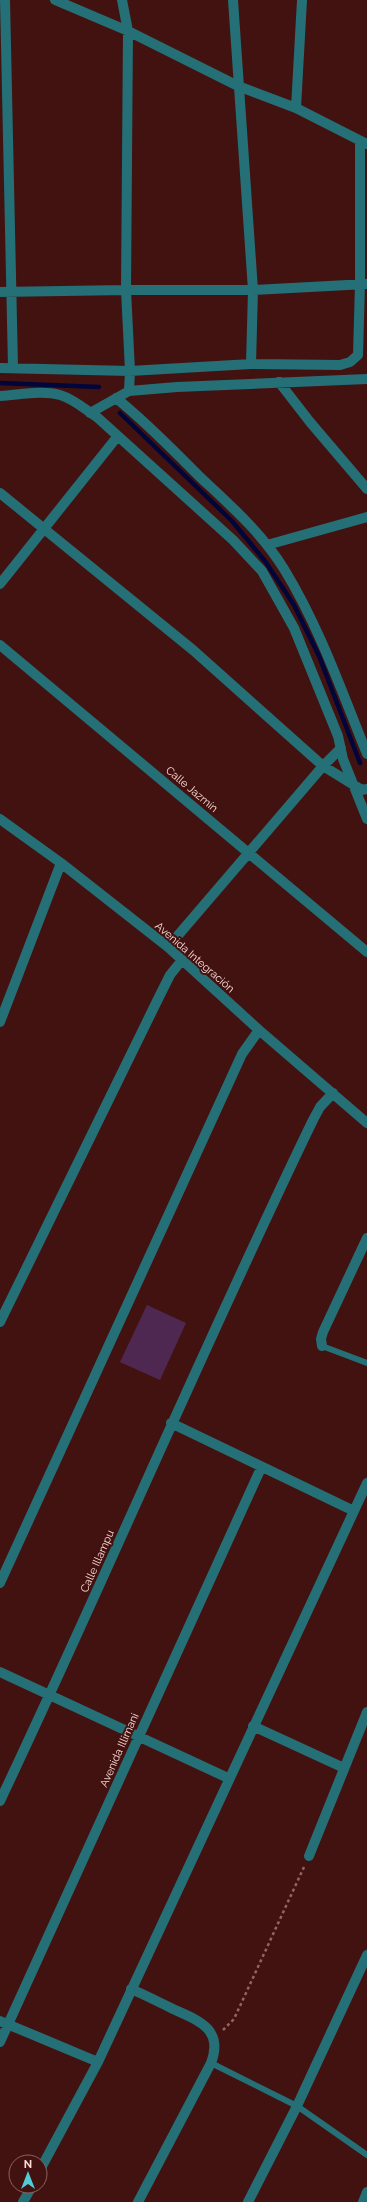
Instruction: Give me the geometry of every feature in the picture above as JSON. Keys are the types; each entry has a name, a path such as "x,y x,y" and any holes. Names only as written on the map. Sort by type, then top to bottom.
{"street":[{"path":"5,0 5,292 13,367"},
{"path":"0,368 13,367 130,371 251,364 340,365 350,362 358,355 364,284 364,143 296,108 238,86 128,31 55,0"},
{"path":"122,0 128,31 126,290 130,371 129,391"},
{"path":"233,0 253,290 251,364"},
{"path":"296,108 302,0"},
{"path":"5,292 253,290 364,284"},
{"path":"90,413 129,391 280,382 367,379"},
{"path":"280,382 310,422 367,489"},
{"path":"0,396 51,393 60,395 90,413 234,540 262,571 294,628 338,736 353,785 367,819"},
{"path":"116,398 137,416 242,516 267,544 284,568 307,611 328,656 367,754"},
{"path":"0,584 117,437"},
{"path":"0,493 193,650 323,766 362,790 367,789"},
{"path":"267,544 367,517"},
{"name":"Calle Jazmín","path":"0,645 250,852 367,952"},
{"path":"168,947 323,766 341,748"},
{"name":"Avenida Integración","path":"0,819 61,863 168,947 259,1030 367,1123"},
{"path":"0,1022 61,863"},
{"path":"0,1322 158,997 170,975 182,960"},
{"path":"0,1582 242,1054 259,1030"},
{"name":"Calle Illampu","path":"0,1801 50,1694 213,1330 313,1120 320,1107 333,1093"},
{"path":"322,1346 321,1339 367,1238"},
{"path":"171,1423 354,1512"},
{"name":"Avenida Illimani","path":"0,2042 4,2023 261,1468"},
{"path":"48,2155 98,2062 228,1778 367,1483"},
{"path":"0,1672 138,1734 228,1778"},
{"path":"309,1856 367,1712"},
{"path":"253,1726 344,1768"},
{"path":"248,2202 297,2106 367,1955"},
{"path":"131,1989 199,2021 206,2026 212,2036 215,2047 211,2063 138,2202"},
{"path":"4,2023 98,2062"},
{"path":"363,2202 367,2192"}],"lane":[{"path":"322,1346 367,1363"},
{"path":"211,2063 297,2106 367,2155"}],"path":[{"path":"212,2036 222,2031 234,2019 309,1856"}],"shaded area":[{"path":"147,1305 186,1323 160,1380 120,1362"}],"waterway":[{"path":"0,383 99,387"},
{"path":"120,413 232,521 265,561 294,605 319,656 360,763"}]}
